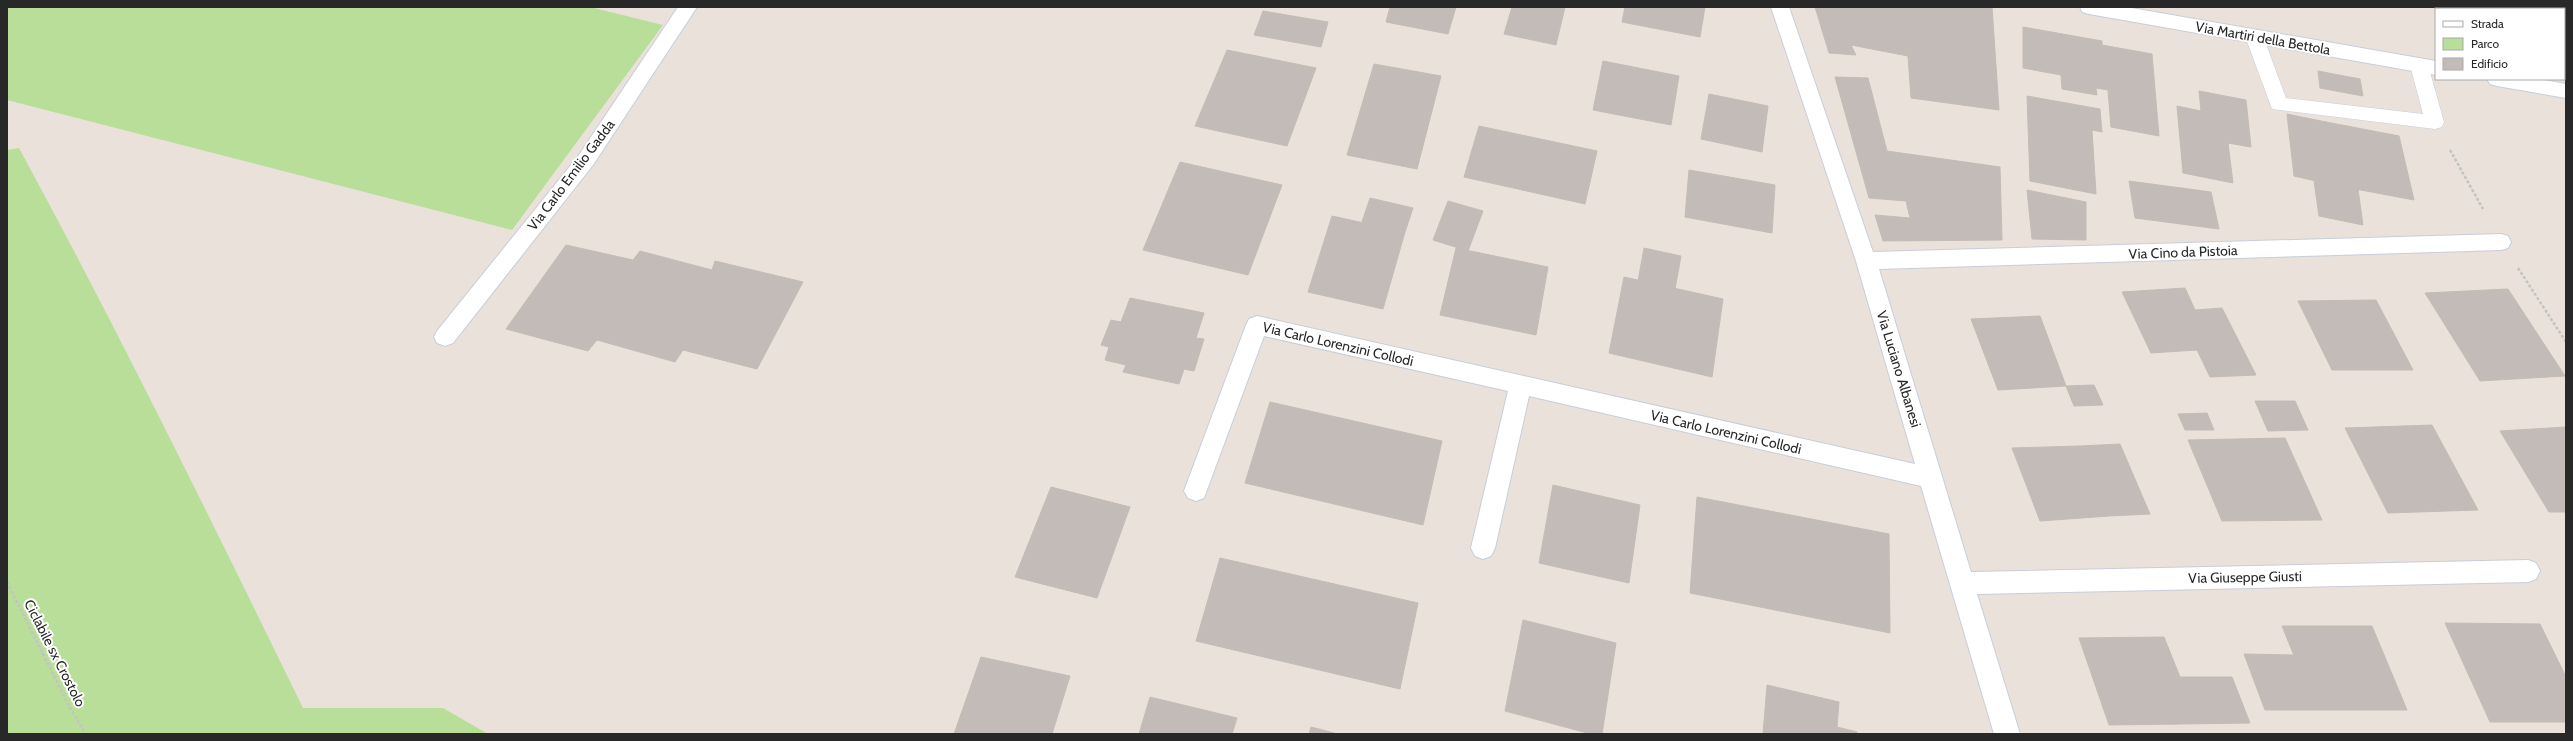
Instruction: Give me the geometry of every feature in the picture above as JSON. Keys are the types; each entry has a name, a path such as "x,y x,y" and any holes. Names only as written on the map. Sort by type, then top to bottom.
{"street":[{"name":"Via Carlo Emilio Gadda","path":"445,337 586,160 688,7"},
{"name":"Via Luciano Albanesi","path":"1780,7 1866,261 1932,478 2007,734"},
{"name":"Via Martiri della Bettola","path":"2089,7 2427,67"},
{"path":"2503,80 2566,91"},
{"name":"Via Cino da Pistoia","path":"1866,261 2501,242"},
{"name":"Via Carlo Lorenzini Collodi","path":"1196,490 1257,325 1520,386 1932,478"},
{"path":"1483,548 1520,386"},
{"name":"Via Giuseppe Giusti","path":"1963,583 2528,571"}],"lane":[{"path":"2254,36 2279,104 2435,122 2427,67"}],"path":[{"path":"2435,122 2501,242 2566,342"},
{"name":"Ciclabile sx Crostolo","path":"7,582 70,708 86,734"}],"green space":[{"path":"7,7 590,7 663,25 512,230 7,100"},
{"path":"19,148 129,356 303,708 443,708 488,734 7,734 7,150"}],"building":[{"path":"1390,7 1456,7 1448,34 1386,22"},
{"path":"1512,7 1565,7 1556,45 1504,34"},
{"path":"1625,7 1705,7 1700,37 1622,22"},
{"path":"1815,7 1992,7 1999,110 1911,98 1908,56 1851,45 1856,55 1829,53"},
{"path":"1263,11 1328,22 1321,47 1254,35"},
{"path":"2023,27 2102,41 2102,45 2152,54 2159,136 2111,127 2108,90 2096,88 2097,95 2062,89 2061,75 2023,68"},
{"path":"1227,50 1316,68 1287,146 1195,126"},
{"path":"1603,61 1679,76 1671,125 1593,110"},
{"path":"1374,64 1441,76 1417,169 1347,155"},
{"path":"2318,71 2360,79 2363,96 2320,88"},
{"path":"1835,77 1868,78 1887,151 2000,167 2002,240 1883,241 1875,215 1910,218 1906,201 1869,198"},
{"path":"2199,91 2246,100 2251,147 2228,143 2233,183 2183,173 2177,106 2201,111"},
{"path":"1709,94 1768,106 1762,152 1701,139"},
{"path":"2027,96 2100,109 2102,132 2092,130 2096,194 2030,181"},
{"path":"2287,114 2321,121 2329,184 2294,176"},
{"path":"2321,121 2399,136 2414,200 2329,184"},
{"path":"1479,126 1597,151 1585,204 1464,177"},
{"path":"1180,162 1282,185 1248,275 1143,250"},
{"path":"1689,170 1775,185 1772,233 1685,217"},
{"path":"2129,181 2211,192 2219,229 2135,218"},
{"path":"2314,181 2358,189 2363,225 2319,216"},
{"path":"2027,190 2086,202 2086,240 2032,239"},
{"path":"1370,198 1413,208 1405,232 1362,222"},
{"path":"1448,201 1483,211 1468,251 1433,240"},
{"path":"1332,216 1405,232 1383,309 1308,292"},
{"path":"566,245 633,260 640,251 712,270 715,261 803,282 757,369 683,350 675,362 597,340 588,351 506,329"},
{"path":"1456,248 1548,267 1536,335 1440,315"},
{"path":"1644,248 1681,256 1675,289 1638,281"},
{"path":"1624,277 1723,299 1712,377 1609,353"},
{"path":"2185,288 2195,310 2222,308 2256,375 2210,377 2197,350 2151,353 2122,292"},
{"path":"2508,289 2565,376 2480,381 2425,293"},
{"path":"1130,298 1204,313 1196,338 1204,339 1194,371 1184,369 1179,384 1123,372 1126,365 1105,360 1109,347 1101,345 1111,320 1121,322"},
{"path":"2376,300 2413,370 2332,370 2298,301"},
{"path":"2040,316 2066,386 1998,390 1971,319"},
{"path":"2094,385 2103,405 2074,406 2066,386"},
{"path":"2255,401 2295,401 2308,430 2268,431"},
{"path":"1270,402 1442,441 1423,525 1245,483"},
{"path":"2207,413 2214,430 2185,430 2178,414"},
{"path":"2432,425 2478,510 2388,513 2345,428"},
{"path":"2566,427 2566,512 2549,512 2500,431"},
{"path":"2285,438 2322,520 2222,521 2188,440"},
{"path":"2120,444 2150,514 2109,516 2080,446"},
{"path":"2080,446 2109,516 2040,521 2012,448"},
{"path":"1553,485 1640,505 1629,583 1539,563"},
{"path":"1051,487 1130,507 1097,598 1015,577"},
{"path":"1697,497 1889,534 1890,633 1690,593"},
{"path":"1220,558 1418,603 1400,689 1196,641"},
{"path":"1523,620 1616,643 1602,734 1591,734 1505,711"},
{"path":"2445,623 2540,624 2566,677 2566,722 2490,722"},
{"path":"2282,626 2372,626 2407,710 2316,710"},
{"path":"2164,637 2180,677 2232,677 2250,723 2109,725 2079,638"},
{"path":"2244,654 2294,655 2316,710 2265,710"},
{"path":"981,657 1070,676 1052,734 954,734"},
{"path":"1767,685 1839,702 1837,727 1857,732 1857,734 1763,734"},
{"path":"1150,697 1237,718 1232,734 1139,734"},
{"path":"1311,727 1338,734 1309,734"}]}
